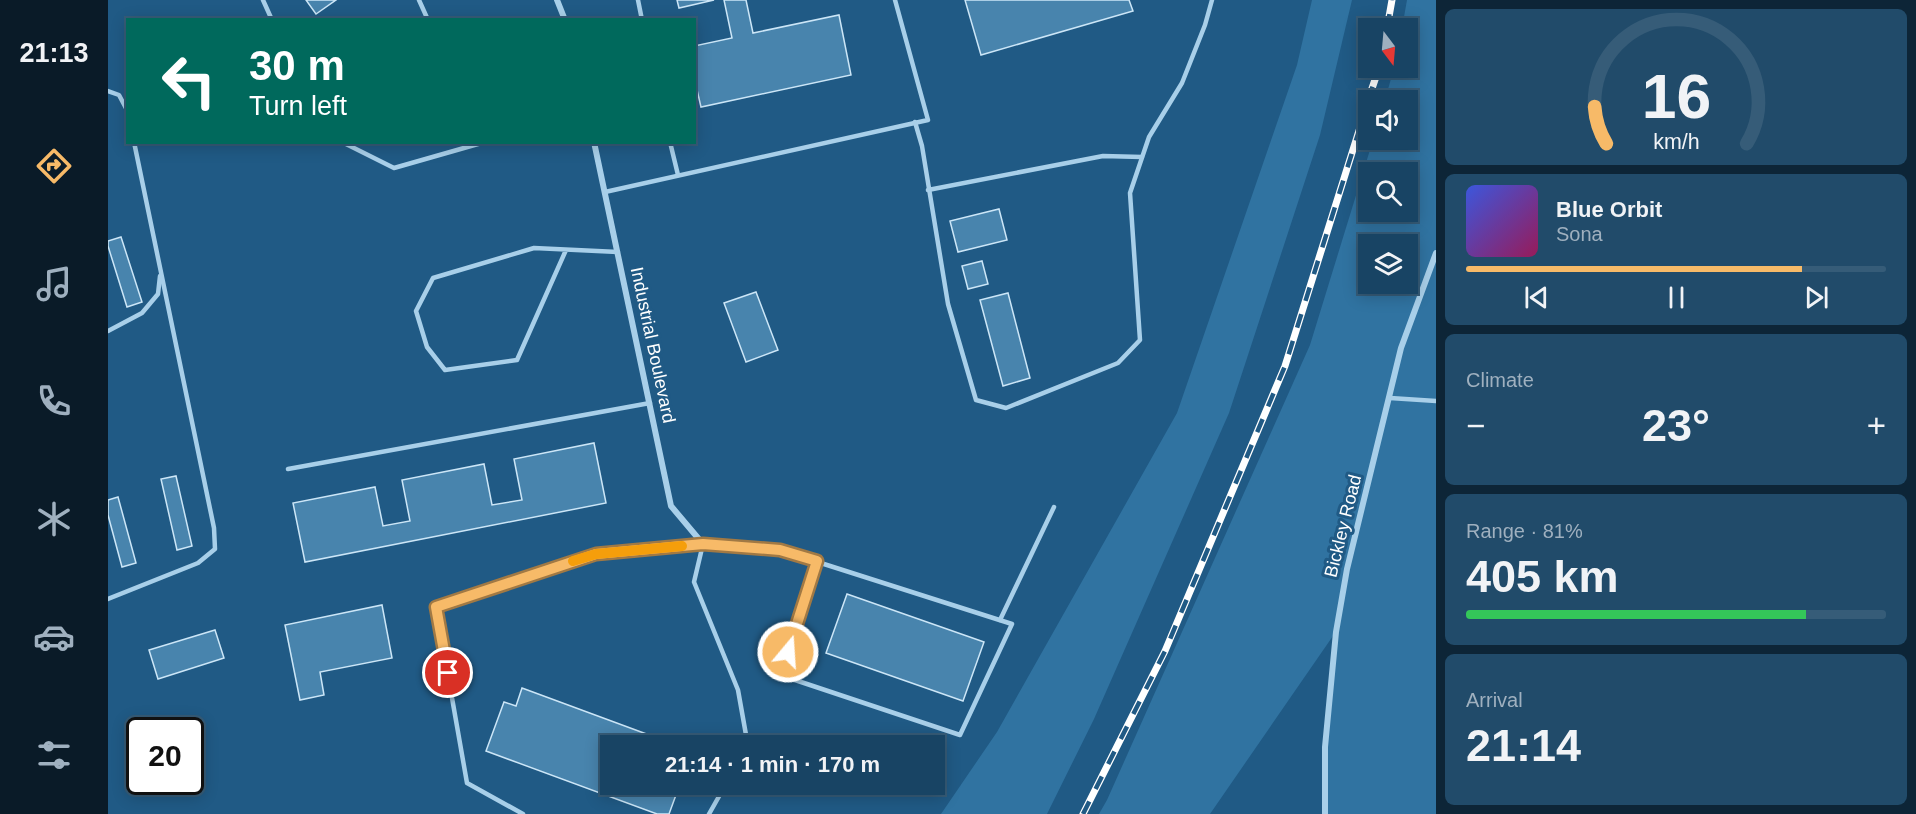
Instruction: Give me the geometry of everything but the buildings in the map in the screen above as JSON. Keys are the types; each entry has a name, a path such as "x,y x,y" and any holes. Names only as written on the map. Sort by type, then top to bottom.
{"street":[{"path":"557,0 564,18"},
{"name":"Industrial Boulevard","path":"594,144 671,506 703,544"},
{"name":"Bickley Road","path":"1325,814 1325,747 1336,632 1347,569 1401,348 1436,253"}],"lane":[{"path":"263,0 271,18"},
{"path":"419,0 427,18"},
{"path":"638,0 642,18"},
{"path":"605,192 928,120 895,0"},
{"path":"915,122 922,146 948,304 976,400 1006,408 1118,363 1140,340 1130,194 1149,137 1182,83 1205,25 1212,0"},
{"path":"108,91 119,95 126,107"},
{"path":"108,599 198,563 215,549 214,528 134,144"},
{"path":"346,144 394,168 478,144"},
{"path":"670,144 678,176"},
{"path":"928,190 1102,156 1142,157"},
{"path":"566,250 517,360 445,370 427,347 416,311 433,278 534,248 618,252"},
{"path":"108,331 142,313 158,294 161,270"},
{"path":"1390,398 1436,401"},
{"path":"288,469 650,403"},
{"path":"1000,620 1054,507"},
{"path":"703,544 694,582 738,690 746,735"},
{"path":"523,814 467,783 436,607 596,554 703,544 780,550 817,561 1012,624 960,735 780,675 817,561"},
{"path":"709,814 720,795"}],"shaded area":[{"path":"1312,0 1352,0 1320,135 1229,413 1094,719 1047,814 941,814 997,732 1177,413 1297,65"},
{"path":"1407,0 1436,0 1436,814 1325,814 1325,747 1335,633 1210,814 1099,814 1310,345 1358,189 1358,222 1418,222 1418,162 1366,162 1370,150 1418,150 1418,90 1388,90 1391,78 1418,78 1418,18 1404,18"}],"railway":[{"path":"1389,18 1392,0"},
{"path":"1371,90 1376,78"},
{"path":"1083,814 1165,651 1285,366 1358,134"}],"slow traffic":[{"path":"573,561 596,554 682,546"}],"route":[{"path":"448,673 436,607 596,554 703,544 780,550 817,561 788,652"}]}
